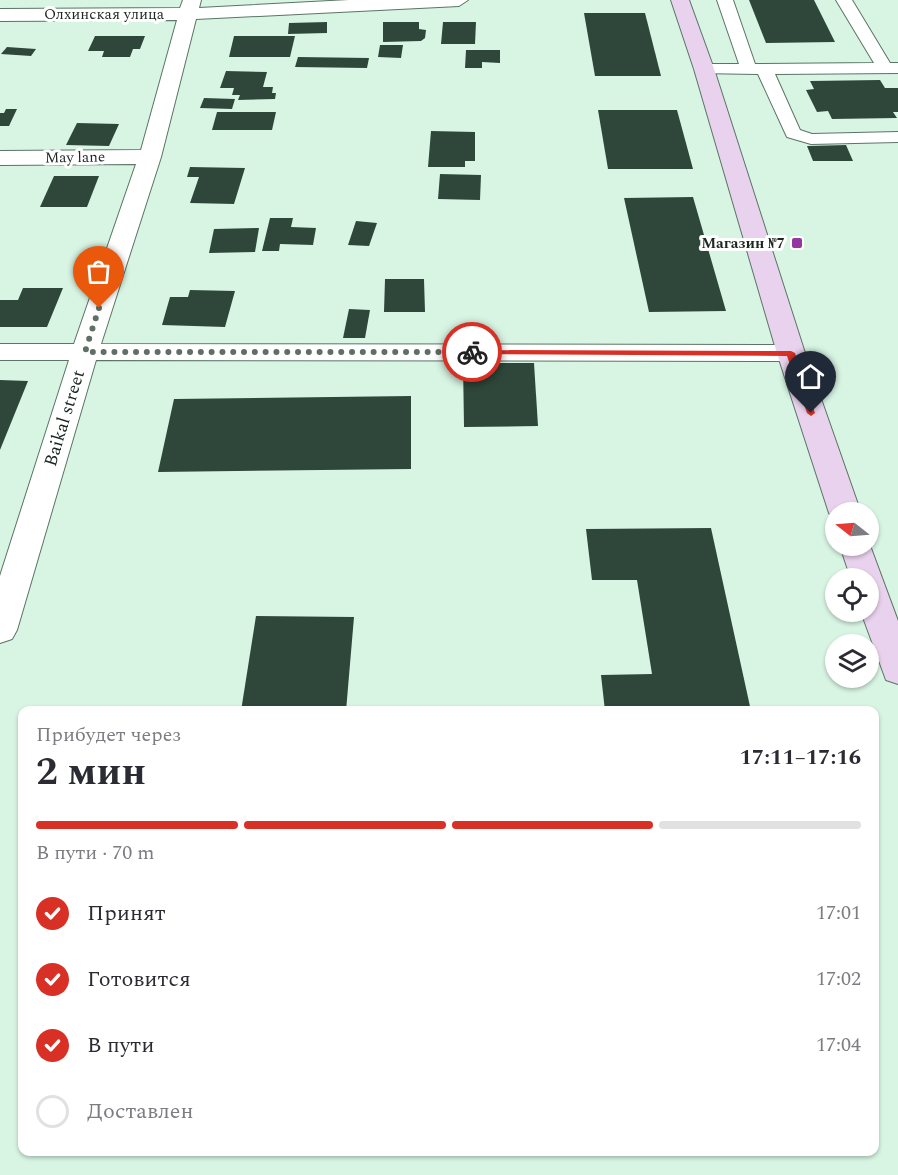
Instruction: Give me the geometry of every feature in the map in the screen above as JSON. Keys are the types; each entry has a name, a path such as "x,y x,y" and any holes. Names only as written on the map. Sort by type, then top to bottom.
{"street":[{"name":"Олхинская улица","path":"0,15 459,0"},
{"path":"680,0 704,69 791,353 841,502"},
{"name":"Baikal street","path":"0,630 85,352 150,156 190,7"},
{"name":"May lane","path":"0,158 150,156"},
{"path":"0,352 791,353"},
{"path":"879,613 895,654"}],"lane":[{"path":"725,0 757,70 793,134 811,139 898,137"},
{"path":"844,0 892,68"},
{"path":"704,69 892,68"}],"building":[{"path":"749,0 814,0 835,42 766,43"},
{"path":"584,13 645,13 661,76 595,76"},
{"path":"327,22 327,33 288,34 289,23"},
{"path":"383,22 419,22 419,29 426,30 425,38 421,41 383,42"},
{"path":"443,22 476,22 475,44 441,44"},
{"path":"95,36 145,36 140,49 133,49 130,57 102,57 104,51 88,51"},
{"path":"234,36 295,36 290,57 229,57"},
{"path":"380,45 403,45 401,58 378,57"},
{"path":"7,47 36,49 31,56 1,54"},
{"path":"466,50 500,50 500,63 482,62 482,68 465,68"},
{"path":"298,57 369,58 367,68 295,67"},
{"path":"226,71 267,72 263,87 273,87 272,93 276,93 275,99 238,100 240,95 232,95 234,88 220,88"},
{"path":"880,80 885,88 898,88 898,112 893,112 897,118 832,119 828,111 817,112 806,90 814,89 810,81"},
{"path":"204,98 235,99 232,109 200,108"},
{"path":"6,109 17,109 9,126 0,126 0,113 4,113"},
{"path":"598,110 677,110 693,169 608,169"},
{"path":"217,112 276,112 272,130 212,130"},
{"path":"77,123 119,124 109,146 66,145"},
{"path":"431,131 475,132 475,161 465,161 465,167 428,167"},
{"path":"846,145 853,161 813,161 807,146"},
{"path":"190,167 245,168 234,204 190,203 199,177 187,177"},
{"path":"440,174 481,175 480,200 438,199"},
{"path":"54,176 99,176 87,207 40,207"},
{"path":"693,197 726,311 649,312 624,198"},
{"path":"270,218 293,218 291,227 316,228 313,245 280,244 279,251 262,251"},
{"path":"356,221 377,223 369,246 348,245"},
{"path":"259,228 255,252 209,253 214,229"},
{"path":"385,279 424,279 425,312 384,312"},
{"path":"23,288 63,288 47,327 0,327 0,300 18,300"},
{"path":"190,290 235,291 225,327 162,325 170,297 188,297"},
{"path":"349,309 370,310 365,338 343,338"},
{"path":"463,363 534,363 538,426 464,427"},
{"path":"0,380 28,381 0,450"},
{"path":"411,396 411,469 158,472 174,399"},
{"path":"711,528 750,706 604,706 601,675 652,674 637,580 592,580 586,529"},
{"path":"256,616 354,617 346,706 242,706"}],"way so far":[{"path":"99,308 85,352 472,352"}],"place":[{"name":"Магазин №7","path":"797,243"}],"route":[{"path":"472,352 791,353 811,413"}]}
